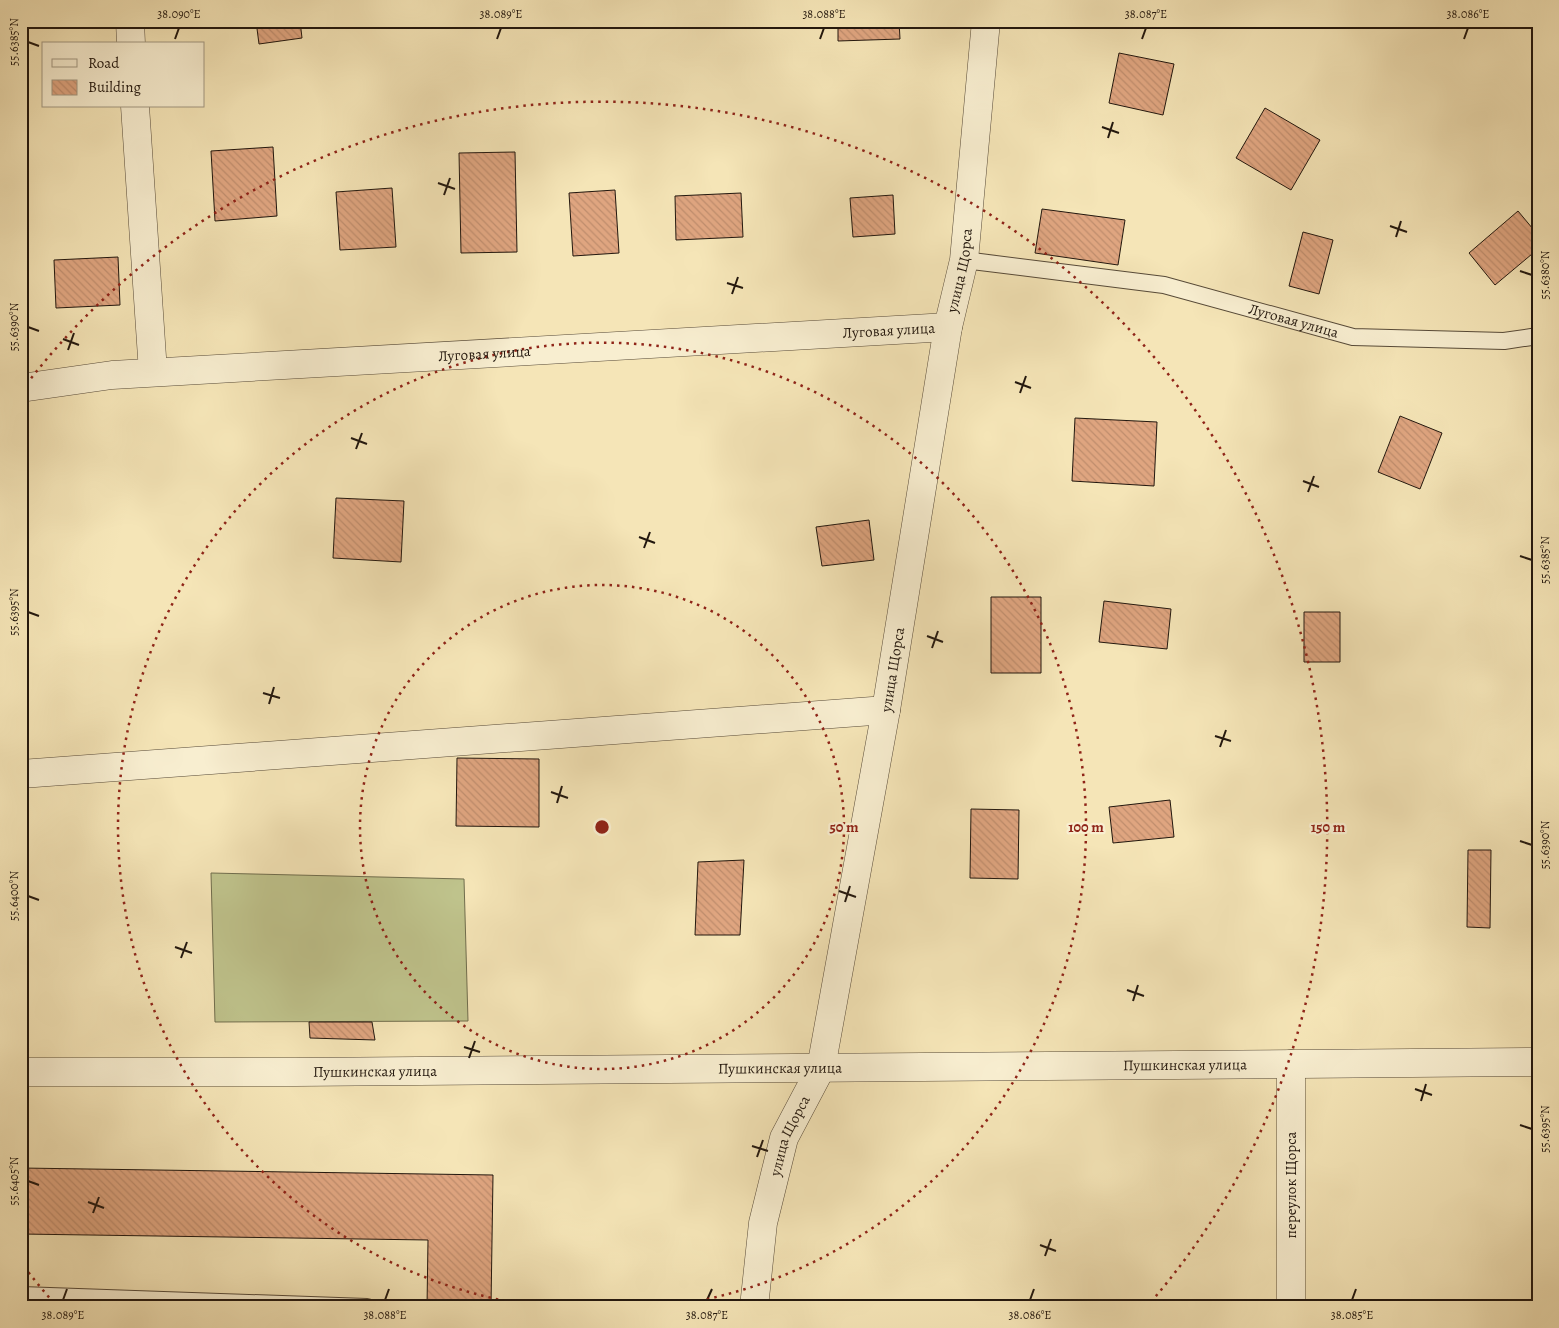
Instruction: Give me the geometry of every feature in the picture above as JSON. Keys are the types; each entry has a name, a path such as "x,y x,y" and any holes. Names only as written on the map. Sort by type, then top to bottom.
{"street":[{"path":"130,21 131,42"},
{"name":"улица Щорса","path":"754,1307 763,1223 784,1138 821,1068 886,710 948,328 964,260 986,21"},
{"path":"135,108 153,372"},
{"name":"Луговая улица","path":"21,388 112,374 948,328"},
{"path":"21,774 886,710"},
{"name":"Пушкинская улица","path":"21,1072 1538,1062"},
{"name":"переулок Щорса","path":"1290,1064 1291,1307"}],"lane":[{"name":"Луговая улица","path":"964,260 1164,285 1353,337 1504,341 1538,336"},
{"path":"21,1295 367,1307"}],"green space":[{"path":"211,873 464,879 468,1021 215,1022"}],"building":[{"path":"256,21 300,21 302,38 259,44"},
{"path":"838,21 899,21 900,39 838,41"},
{"path":"1119,53 1174,64 1163,115 1109,103"},
{"path":"1265,108 1320,140 1291,190 1236,158"},
{"path":"273,147 277,216 215,221 211,151"},
{"path":"515,152 517,252 461,253 459,153"},
{"path":"392,188 396,247 340,250 336,192"},
{"path":"615,190 619,253 573,256 569,193"},
{"path":"741,193 743,237 676,240 675,196"},
{"path":"893,195 895,234 853,237 850,198"},
{"path":"1042,209 1125,220 1118,265 1035,253"},
{"path":"1518,211 1538,235 1538,249 1495,285 1469,253"},
{"path":"1303,232 1333,240 1319,294 1289,286"},
{"path":"118,257 120,305 56,308 54,260"},
{"path":"1400,416 1442,433 1420,489 1378,472"},
{"path":"1075,418 1157,422 1154,486 1072,481"},
{"path":"336,498 404,501 401,562 333,558"},
{"path":"869,520 874,560 822,566 816,527"},
{"path":"991,597 1041,597 1041,673 991,673"},
{"path":"1104,601 1171,609 1167,649 1099,642"},
{"path":"1304,612 1340,612 1340,662 1304,662"},
{"path":"457,758 539,759 539,827 456,826"},
{"path":"1170,800 1174,837 1113,843 1109,807"},
{"path":"971,809 1019,810 1018,879 970,878"},
{"path":"1468,850 1491,850 1490,928 1467,927"},
{"path":"744,860 740,935 695,935 698,862"},
{"path":"309,1022 372,1022 375,1040 310,1038"},
{"path":"21,1168 493,1175 491,1307 427,1307 428,1240 21,1234"}]}
